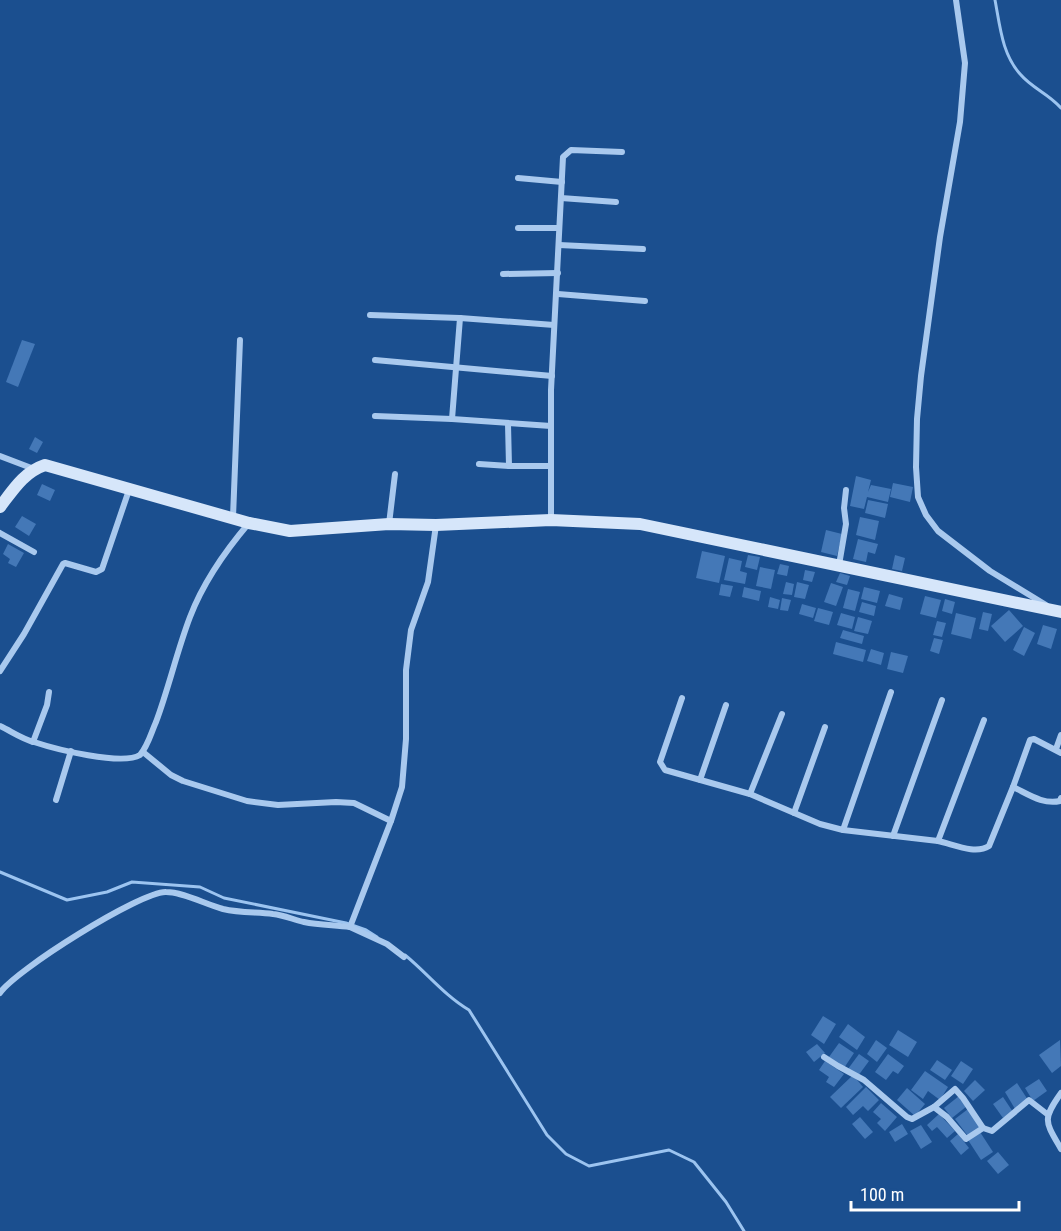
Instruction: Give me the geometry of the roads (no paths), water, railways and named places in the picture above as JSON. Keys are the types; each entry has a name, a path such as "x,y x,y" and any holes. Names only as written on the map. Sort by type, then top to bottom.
{"street":[{"path":"956,0 965,63 960,122 940,237 921,376 917,438 918,497 926,515 938,531 990,571 1058,611"},
{"path":"551,520 552,376 558,294 558,245 563,158 571,150 621,152"},
{"path":"518,178 562,182"},
{"path":"561,198 616,202"},
{"path":"518,228 559,228"},
{"path":"558,245 643,249"},
{"path":"503,274 558,273"},
{"path":"558,294 645,301"},
{"path":"370,315 460,318 554,325"},
{"path":"452,419 460,318"},
{"path":"233,517 240,340"},
{"path":"375,360 552,376"},
{"path":"375,416 551,426"},
{"path":"508,424 509,466"},
{"path":"0,456 34,469"},
{"path":"479,464 550,466"},
{"path":"0,507 23,478 34,469 45,465 249,523 290,531 389,525 551,520 640,524 1058,611"},
{"path":"389,525 395,474"},
{"path":"0,671 24,634 63,564 96,572 102,569 129,490"},
{"path":"839,565 846,524 844,508 846,490"},
{"path":"0,726 33,742 112,759 135,758 143,752 162,704 191,615 204,589 234,541 249,523"},
{"path":"350,927 391,821 404,772 406,670 411,630 428,582 436,525"},
{"path":"0,533 34,552"},
{"path":"33,742 47,705 49,692"},
{"path":"843,830 891,692"},
{"path":"682,698 660,762 665,770 769,800 820,824 843,830 938,840 973,850 989,846 1030,740 1034,739 1058,751 1061,735"},
{"path":"893,836 942,699"},
{"path":"700,780 726,705"},
{"path":"750,794 782,714"},
{"path":"938,840 984,720"},
{"path":"794,813 825,727"},
{"path":"56,800 71,751"},
{"path":"143,752 171,775 183,781 247,801 278,805 354,803 391,821"},
{"path":"1013,787 1043,801 1053,803 1060,801 1061,798"},
{"path":"0,993 6,984 29,966 105,919 163,891 174,892 224,909 350,927 381,941 404,957"},
{"path":"824,1057 864,1080 912,1119 934,1107 955,1089 983,1128 992,1131 1029,1100 1047,1114"},
{"path":"1061,1093 1047,1114 1047,1120 1061,1149"},
{"path":"934,1107 956,1125 965,1138 983,1128"}],"waterway":[{"path":"995,0 1003,40 1015,67 1025,80 1061,108"},
{"path":"0,872 67,900 107,892 132,882 200,887 224,898 346,923 366,930 377,937"},
{"path":"405,955 444,991 469,1010 547,1135 566,1154 589,1166 669,1150 694,1162 726,1202 744,1231"}]}
